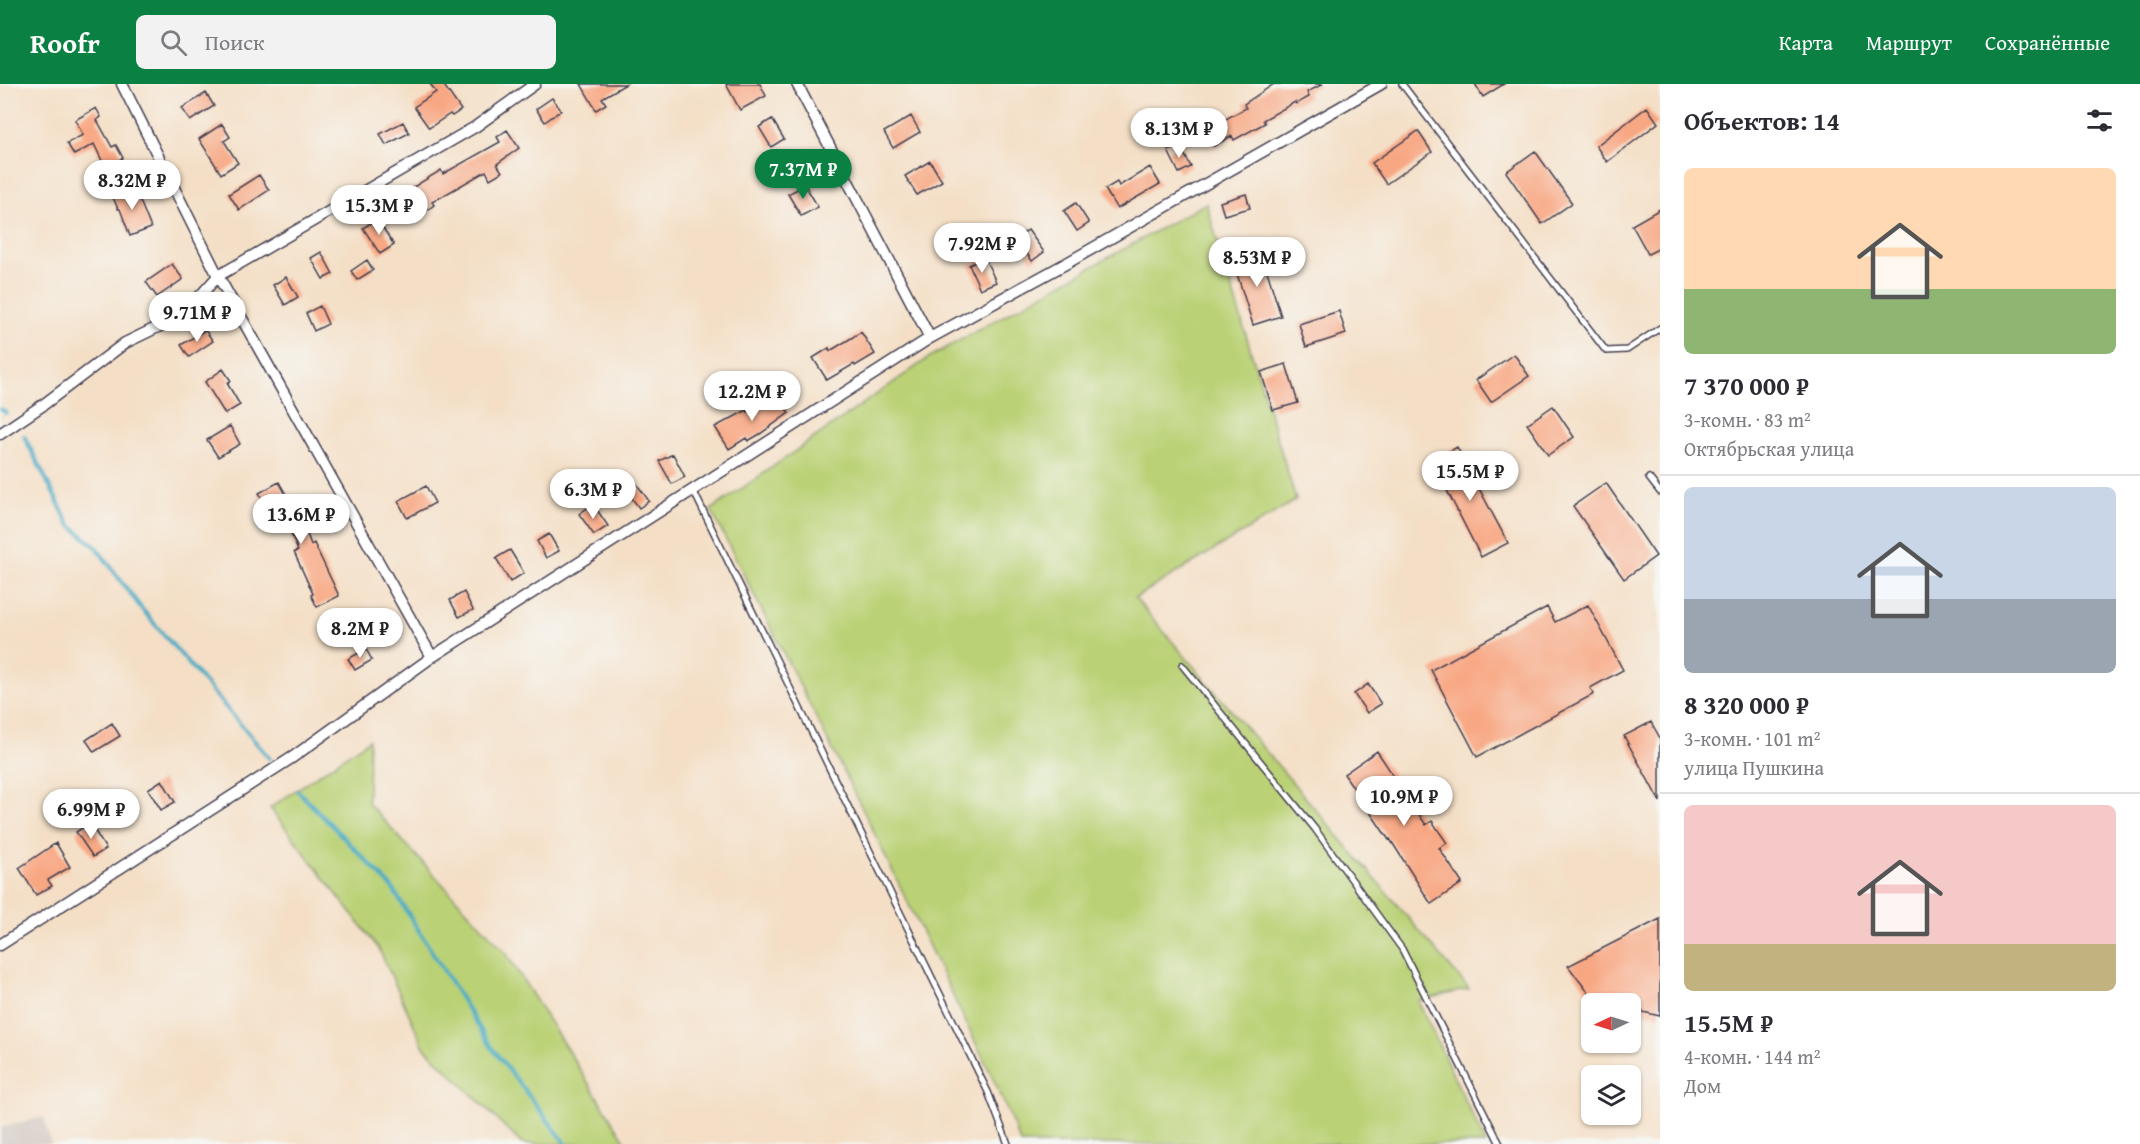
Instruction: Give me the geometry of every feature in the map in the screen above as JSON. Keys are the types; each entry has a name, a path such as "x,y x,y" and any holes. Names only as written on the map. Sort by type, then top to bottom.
{"street":[{"path":"122,84 218,276 432,657"},
{"path":"0,434 43,405 125,343 160,326 192,305 218,276 475,127 535,84"},
{"path":"797,84 930,338"},
{"path":"0,945 293,757 432,657 930,338 1381,84"}],"lane":[{"path":"1401,84 1606,351 1627,350 1660,328"},
{"path":"1649,478 1660,492"},
{"path":"693,490 984,1083 1008,1144"},
{"path":"1182,665 1314,829 1402,949 1500,1144"}],"shaded area":[{"path":"44,1117 51,1144 0,1144 0,1128"}],"green space":[{"path":"1206,203 1296,500 1135,598 1469,989 1418,1001 1486,1144 1021,1144 999,1091 863,810 711,510 930,357"},
{"path":"369,740 368,803 506,953 627,1144 522,1144 424,1047 379,949 270,808"}],"building":[{"path":"430,84 443,84 461,110 452,116 450,114 429,128 414,107 436,92"},
{"path":"581,84 626,84 602,98 606,104 596,110"},
{"path":"726,84 760,84 766,96 740,110"},
{"path":"1274,84 1323,84 1307,92 1309,97 1263,120 1265,123 1234,140 1232,136 1214,146 1203,128 1214,122 1215,125 1246,108 1244,104"},
{"path":"1475,84 1504,84 1483,97"},
{"path":"206,93 214,106 190,121 182,108"},
{"path":"552,98 561,110 545,122 536,109"},
{"path":"1647,107 1658,123 1607,162 1596,146"},
{"path":"96,108 101,117 97,120 112,147 116,145 123,158 105,167 94,144 74,155 67,143 83,135 75,120"},
{"path":"911,116 920,132 893,148 884,132"},
{"path":"772,119 784,139 771,147 759,127"},
{"path":"403,122 409,133 386,145 380,134"},
{"path":"222,124 230,137 224,141 238,163 221,174 199,139"},
{"path":"507,130 519,148 497,164 502,172 490,179 486,171 432,202 434,205 418,217 402,194 441,170 443,174 500,142 497,137"},
{"path":"1418,131 1432,152 1386,184 1372,163"},
{"path":"1180,146 1191,167 1179,173 1168,151"},
{"path":"1535,151 1572,203 1542,224 1506,172"},
{"path":"930,161 942,181 917,195 905,176"},
{"path":"1150,167 1160,184 1117,209 1105,189 1117,182 1119,186"},
{"path":"259,175 269,190 239,210 229,194"},
{"path":"805,185 818,207 801,216 788,194"},
{"path":"134,186 151,228 130,236 112,195"},
{"path":"1246,194 1250,208 1224,215 1220,202"},
{"path":"1076,203 1089,223 1077,231 1064,211"},
{"path":"1660,209 1660,248 1648,254 1632,225"},
{"path":"377,219 394,245 380,254 363,228"},
{"path":"1028,230 1044,252 1032,261 1016,238"},
{"path":"321,252 333,274 323,279 311,258"},
{"path":"1261,252 1281,316 1253,325 1233,261"},
{"path":"985,258 996,282 980,289 969,265"},
{"path":"367,260 373,270 357,280 351,271"},
{"path":"172,264 183,279 157,297 146,282"},
{"path":"286,277 298,297 285,305 273,285"},
{"path":"320,306 328,324 314,331 306,313"},
{"path":"1339,311 1346,334 1306,347 1299,324"},
{"path":"205,330 213,341 189,357 181,345"},
{"path":"861,332 875,354 827,380 813,358 829,348 830,351"},
{"path":"1514,354 1529,376 1491,402 1476,380"},
{"path":"1286,364 1298,403 1273,410 1261,372"},
{"path":"223,369 231,381 227,383 240,405 225,414 205,382"},
{"path":"775,394 789,413 760,434 748,441 746,438 729,449 715,427 747,410 748,412"},
{"path":"1553,406 1574,437 1548,455 1527,424"},
{"path":"230,426 240,444 218,457 207,440"},
{"path":"1457,447 1508,543 1481,557 1432,461"},
{"path":"673,454 685,477 672,484 659,461"},
{"path":"631,476 649,501 639,508 621,483"},
{"path":"279,482 305,528 311,545 314,543 339,596 317,607 294,552 298,551 288,526 281,530 259,493"},
{"path":"1606,483 1656,556 1624,579 1573,506"},
{"path":"426,486 435,503 407,518 398,501"},
{"path":"593,504 608,526 594,535 579,514"},
{"path":"549,534 559,551 546,558 537,541"},
{"path":"510,550 524,573 510,582 496,558"},
{"path":"464,592 473,610 459,617 450,600"},
{"path":"1588,605 1623,670 1590,688 1594,694 1477,757 1431,670 1547,607 1555,622"},
{"path":"354,618 359,632 339,642 333,628"},
{"path":"366,649 372,660 355,670 348,659"},
{"path":"1368,684 1381,704 1367,713 1354,694"},
{"path":"1651,722 1660,738 1660,802 1624,736"},
{"path":"112,723 120,736 94,752 86,740"},
{"path":"1377,751 1426,825 1432,821 1447,843 1439,848 1462,883 1431,904 1390,839 1344,774"},
{"path":"162,780 175,802 161,810 148,789"},
{"path":"90,823 106,849 93,857 76,832"},
{"path":"56,843 70,867 48,880 52,886 36,895 19,868"},
{"path":"1660,919 1660,1016 1641,1012 1641,993 1589,993 1568,966"}],"waterway":[{"path":"0,409 6,413"},
{"path":"24,436 69,524 96,547 141,608 270,759"},
{"path":"298,791 391,886 492,1048 566,1144"}]}
